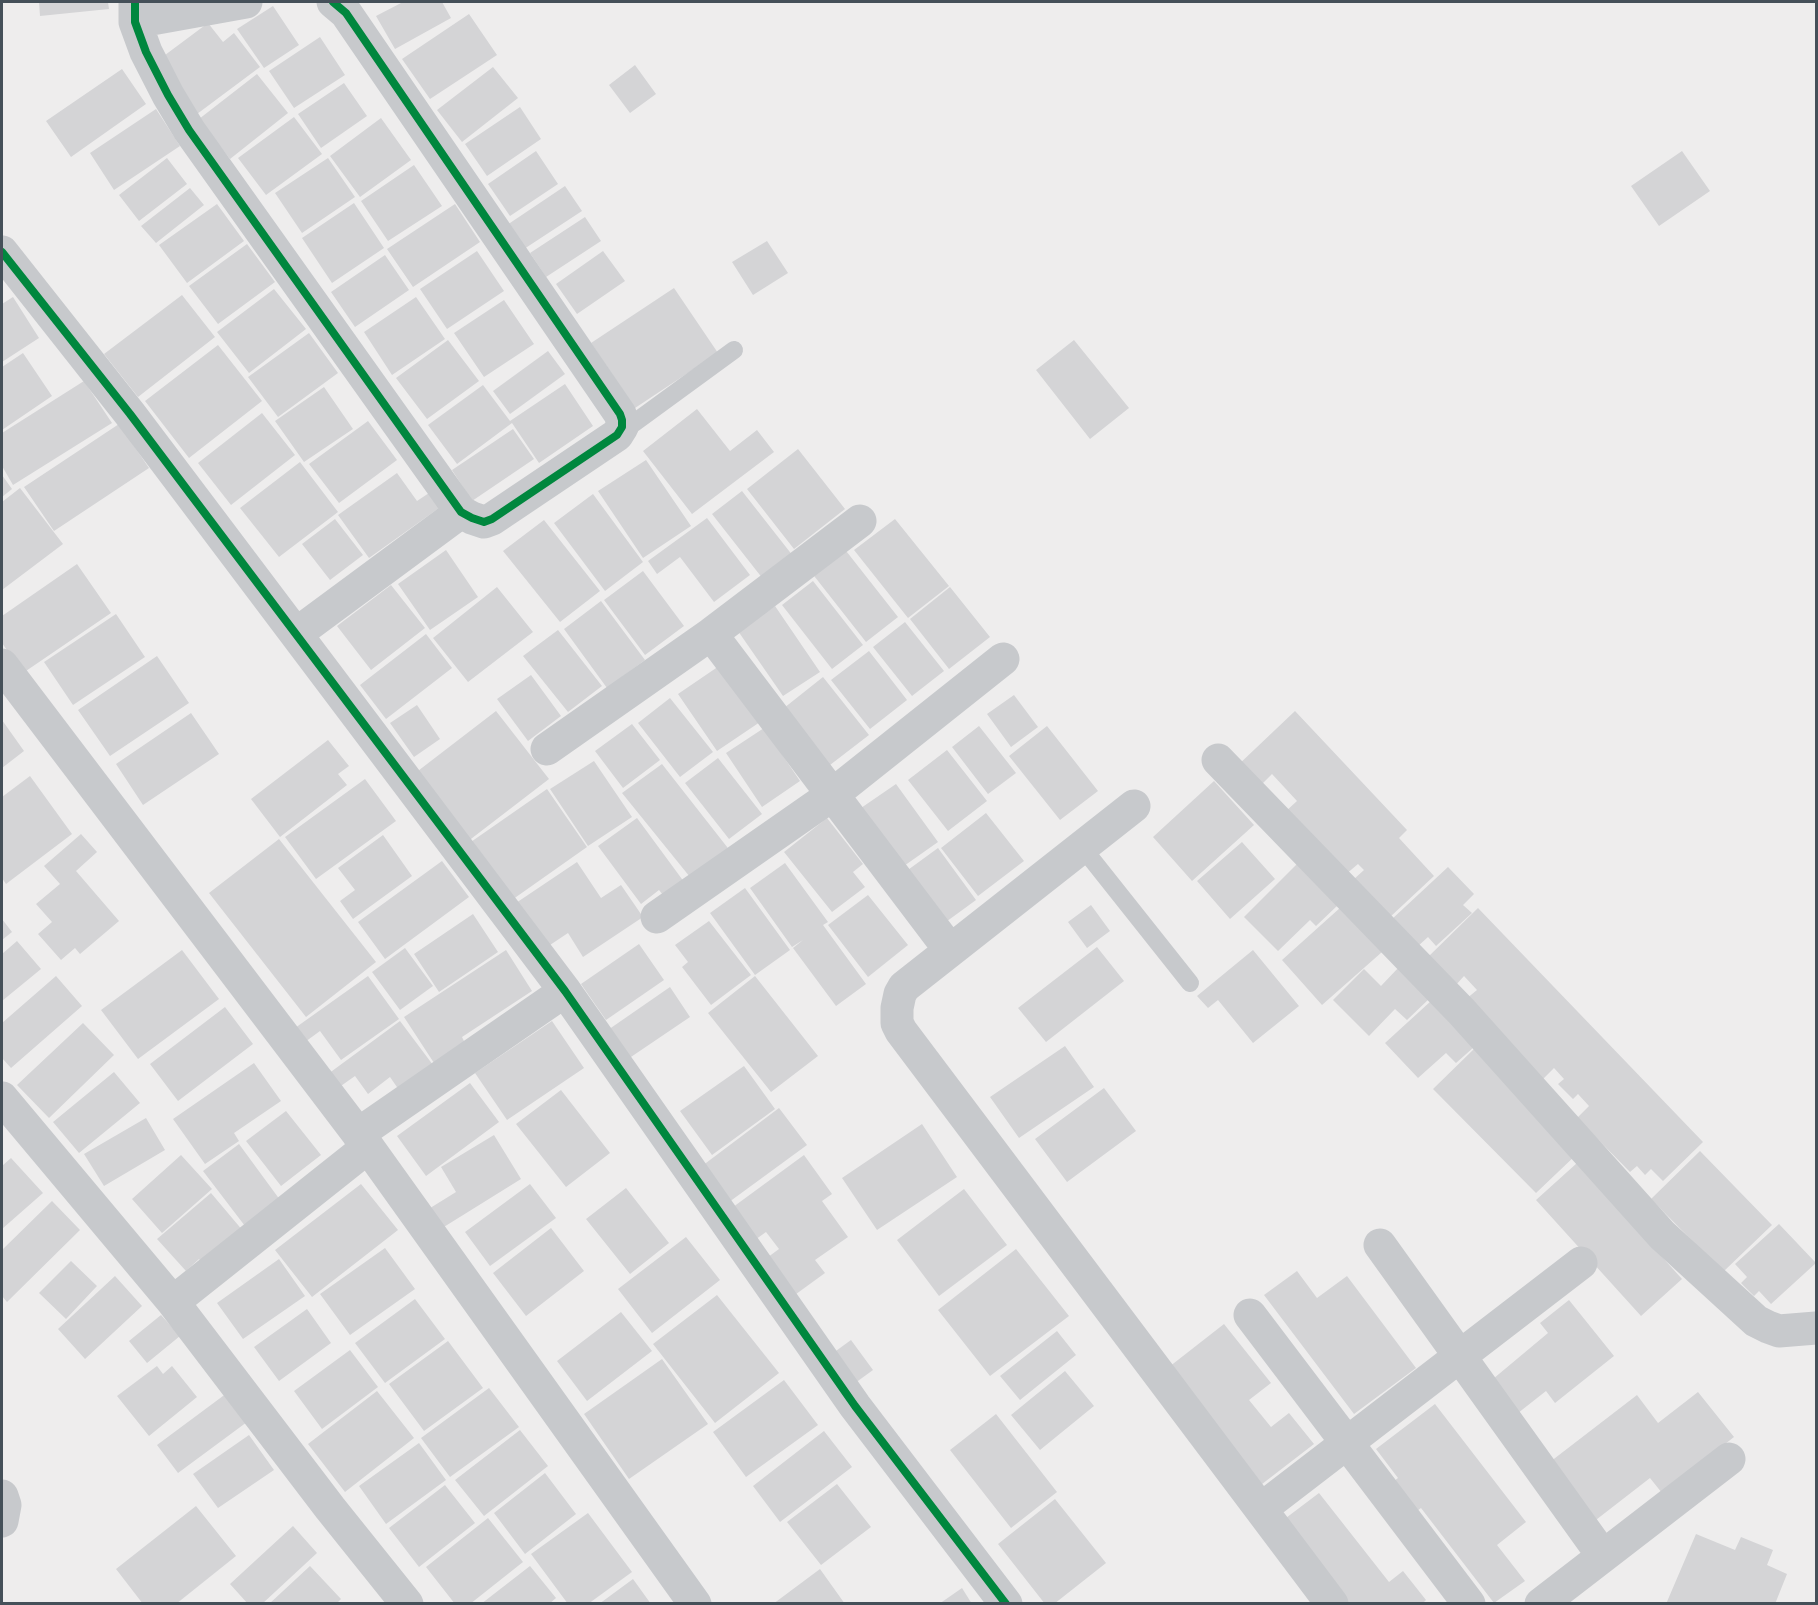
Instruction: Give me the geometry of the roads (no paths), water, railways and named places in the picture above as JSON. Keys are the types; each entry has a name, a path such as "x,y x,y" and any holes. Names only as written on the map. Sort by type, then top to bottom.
{"street":[{"path":"246,2 135,12 146,52 189,130 460,512 484,522 492,519 617,435 622,427 622,420 346,13 333,2"},
{"path":"2,252 130,414 565,991 855,1406 1006,1604"},
{"path":"296,634 460,512"},
{"path":"548,749 711,634 860,521"},
{"path":"711,634 950,950"},
{"path":"657,917 832,795 1003,659"},
{"path":"2,665 363,1141 695,1604"},
{"path":"1218,760 1462,1012 1662,1236 1762,1324 1779,1331 1816,1328"},
{"path":"1134,806 904,987 897,1008 897,1023 1332,1604"},
{"path":"173,1302 363,1141 565,991"},
{"path":"2,1098 173,1302 330,1508 407,1604"},
{"path":"1380,1245 1603,1556"},
{"path":"1261,1509 1581,1263"},
{"path":"1250,1315 1469,1604"},
{"path":"1541,1604 1729,1459"},
{"path":"2,1497 5,1505 2,1521"}],"lane":[{"path":"617,435 734,350"},
{"path":"1082,848 1190,983"}]}
